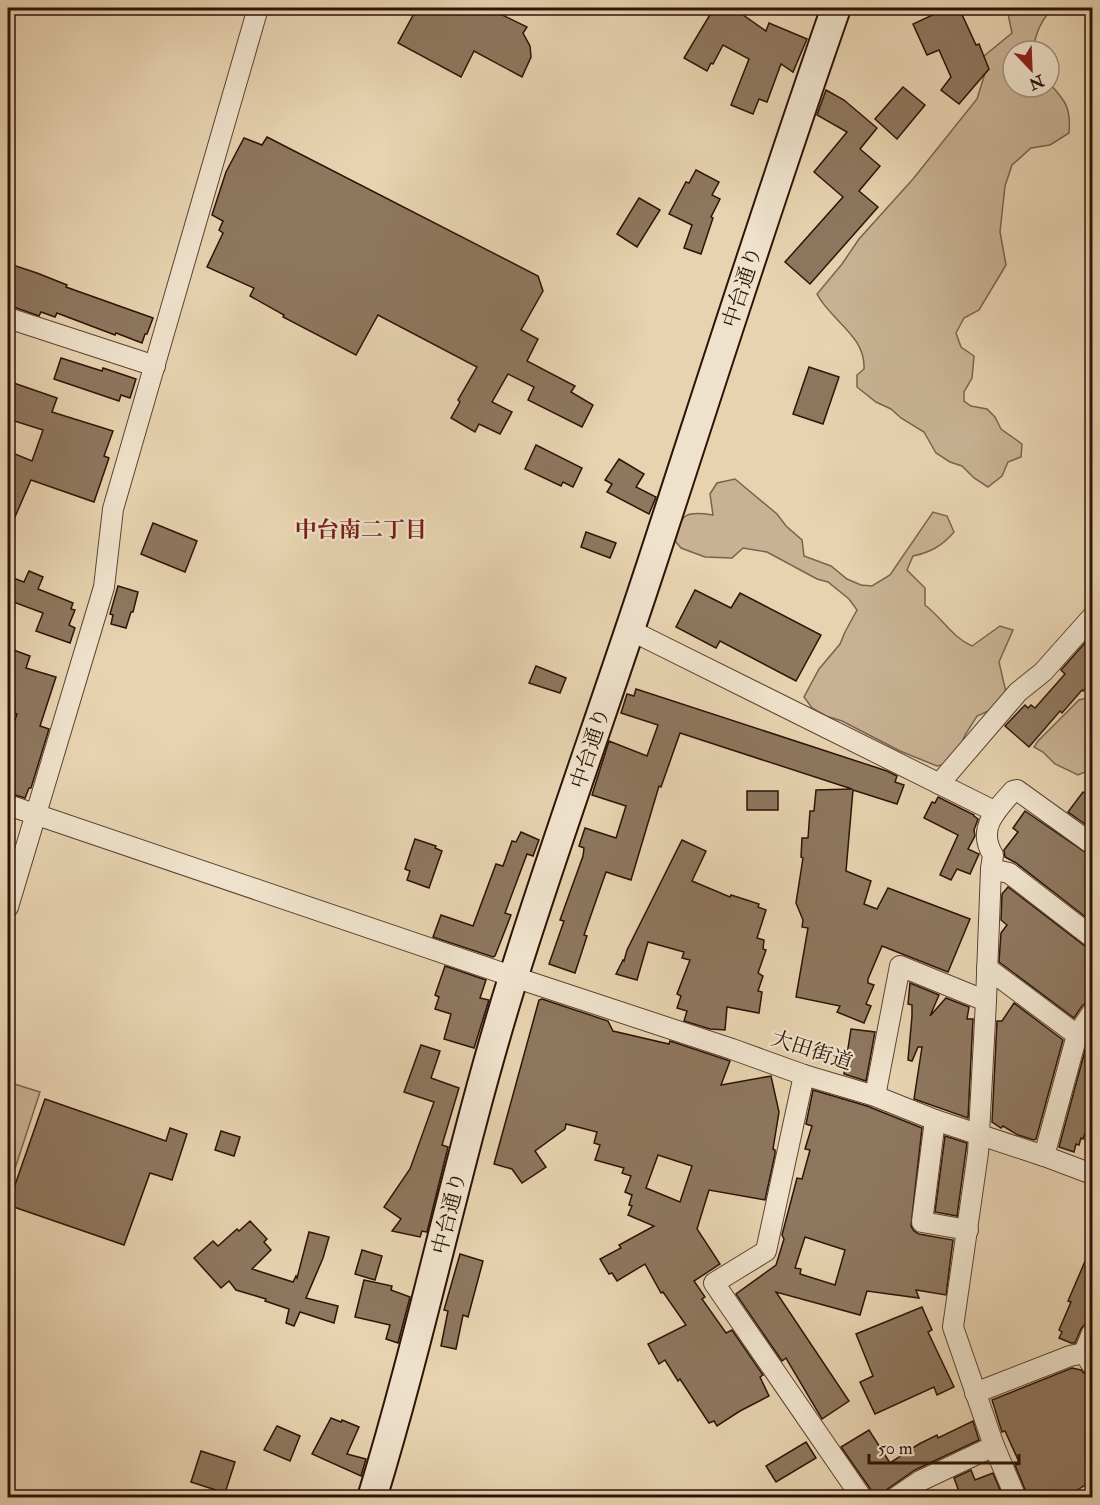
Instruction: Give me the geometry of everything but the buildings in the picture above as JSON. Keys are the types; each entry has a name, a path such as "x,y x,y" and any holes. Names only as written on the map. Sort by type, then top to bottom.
{"street":[{"path":"8,907 34,815 105,587 113,509 258,8"},
{"name":"中台通り","path":"372,1497 409,1369 464,1154 514,977 785,154 836,8"},
{"path":"8,318 155,366"},
{"path":"939,784 1018,692 1043,672 1092,616"},
{"path":"630,630 994,812"},
{"path":"1016,1497 994,1446 953,1327 978,1153 993,855 986,844 988,825 994,812 1013,791 1017,790 1092,844"},
{"name":"大田街道","path":"8,805 804,1075 875,1096 935,1120 1092,1174"},
{"path":"991,869 1009,873 1092,937"},
{"path":"875,1096 900,966 986,1001"},
{"path":"987,968 1077,1035"},
{"path":"1044,1156 1077,1035 1092,1013"},
{"path":"804,1075 766,1251 714,1283 862,1497"},
{"path":"935,1120 922,1222 968,1230"},
{"path":"975,1393 1070,1356 1088,1359 1092,1333"},
{"path":"895,1497 920,1481 994,1446"},
{"path":"1084,1497 1092,1494"}],"shaded area":[{"path":"1012,8 1053,8 1045,17 1035,39 1005,39 1012,33 1008,14"},
{"path":"1001,42 1001,99 1061,99 1061,97 1069,117 1069,133 1050,145 1031,148 1012,165 1005,186 1000,232 1006,265 979,310 964,318 956,333 961,347 974,356 972,378 964,392 964,401 971,406 987,409 995,417 1001,429 1022,444 1021,457 1008,462 1002,476 988,487 962,466 936,453 924,432 891,409 876,402 857,387 857,375 864,369 859,347 817,294 859,239 913,179 977,99 987,67 984,56"},
{"path":"735,479 777,514 786,526 802,540 804,556 831,566 847,579 861,585 872,586 890,575 933,512 947,516 954,532 936,548 913,556 907,570 925,588 925,605 953,633 972,646 1000,626 1013,630 999,662 1006,692 993,709 977,716 957,754 949,763 937,766 900,751 842,721 826,716 812,708 804,697 819,669 840,644 857,610 849,599 828,582 817,579 767,552 743,548 732,558 705,557 681,548 671,536 679,522 687,515 697,513 713,515 710,494 717,483"},
{"path":"1092,697 1092,769 1078,775 1055,764 1034,747 1079,700"},
{"path":"8,1082 40,1092 8,1190"}],"district":[{"name":"中台南二丁目","path":"361,529"}]}
